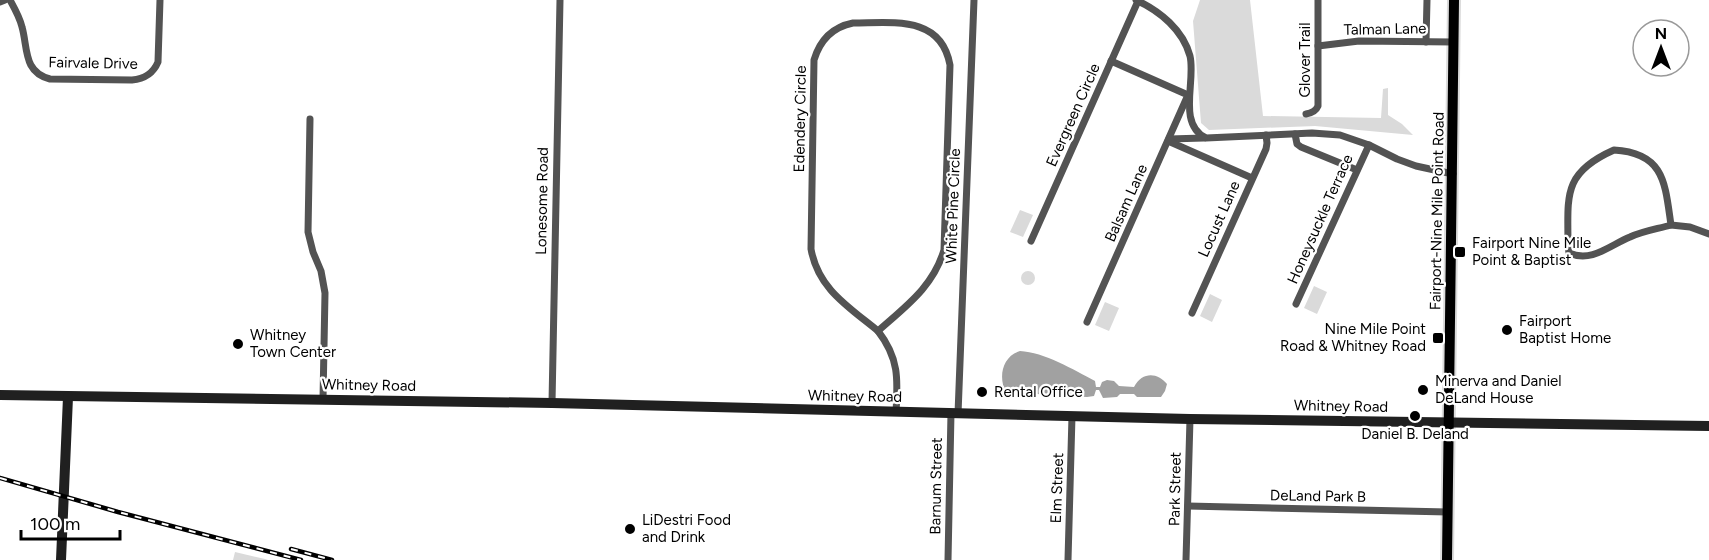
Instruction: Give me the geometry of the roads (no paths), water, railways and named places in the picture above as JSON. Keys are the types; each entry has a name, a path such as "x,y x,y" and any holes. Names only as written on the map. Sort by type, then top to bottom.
{"main road":[{"name":"Fairport-Nine Mile Point Road","path":"1448,560 1454,0"},
{"name":"Whitney Road","path":"0,395 322,399 1190,419 1709,426"},
{"path":"61,560 68,397"}],"street":[{"path":"0,2 5,0"},
{"name":"Fairvale Drive","path":"10,0 22,27 30,63 34,70 42,76 50,79 132,80 148,76 158,62 160,0"},
{"name":"Lonesome Road","path":"552,404 560,0"},
{"name":"White Pine Circle","path":"955,414 974,0"},
{"path":"1137,0 1164,17 1187,47 1192,73 1188,95 1195,129 1206,138"},
{"name":"Evergreen Circle","path":"1031,241 1137,0"},
{"name":"Glover Trail","path":"1306,114 1313,112 1318,106 1318,0"},
{"path":"1426,0 1426,42"},
{"name":"Edendery Circle","path":"878,331 929,283 939,265 944,249 950,65 942,43 925,28 909,24 853,23 829,34 819,47 814,60 811,249 818,273 828,288 878,331 890,347 896,363 898,381 896,412"},
{"name":"Talman Lane","path":"1318,46 1359,41 1453,42"},
{"path":"1111,61 1188,95"},
{"name":"Balsam Lane","path":"1087,322 1188,95"},
{"path":"310,119 307,225 325,293 322,399"},
{"path":"1169,140 1295,134 1340,135 1416,166 1453,174"},
{"path":"1295,134 1297,144 1301,147 1357,170"},
{"name":"Locust Lane","path":"1192,313 1266,149 1266,135"},
{"path":"1169,140 1252,178"},
{"name":"Honeysuckle Terrace","path":"1296,304 1369,145"},
{"path":"1671,225 1666,189 1659,171 1650,160 1636,154 1614,150 1601,156 1584,169 1572,183 1568,213 1568,246 1569,253 1577,256 1604,251 1630,237 1671,225 1709,234"},
{"name":"Barnum Street","path":"948,560 955,414"},
{"name":"Elm Street","path":"1068,560 1072,416"},
{"name":"Park Street","path":"1186,560 1190,419"},
{"name":"DeLand Park B","path":"1188,506 1448,512"}],"railway":[{"path":"0,478 301,560"},
{"path":"291,549 332,560"}],"place":[{"name":"Fairport Nine Mile Point & Baptist","path":"1460,252"},
{"name":"Fairport Baptist Home","path":"1507,330"},
{"name":"Nine Mile Point Road & Whitney Road","path":"1438,338"},
{"name":"Whitney Town Center","path":"238,344"},
{"name":"Minerva and Daniel DeLand House","path":"1423,390"},
{"name":"Rental Office","path":"982,392"},
{"name":"Daniel B. Deland","path":"1415,416"},
{"name":"LiDestri Food and Drink","path":"630,529"}]}
